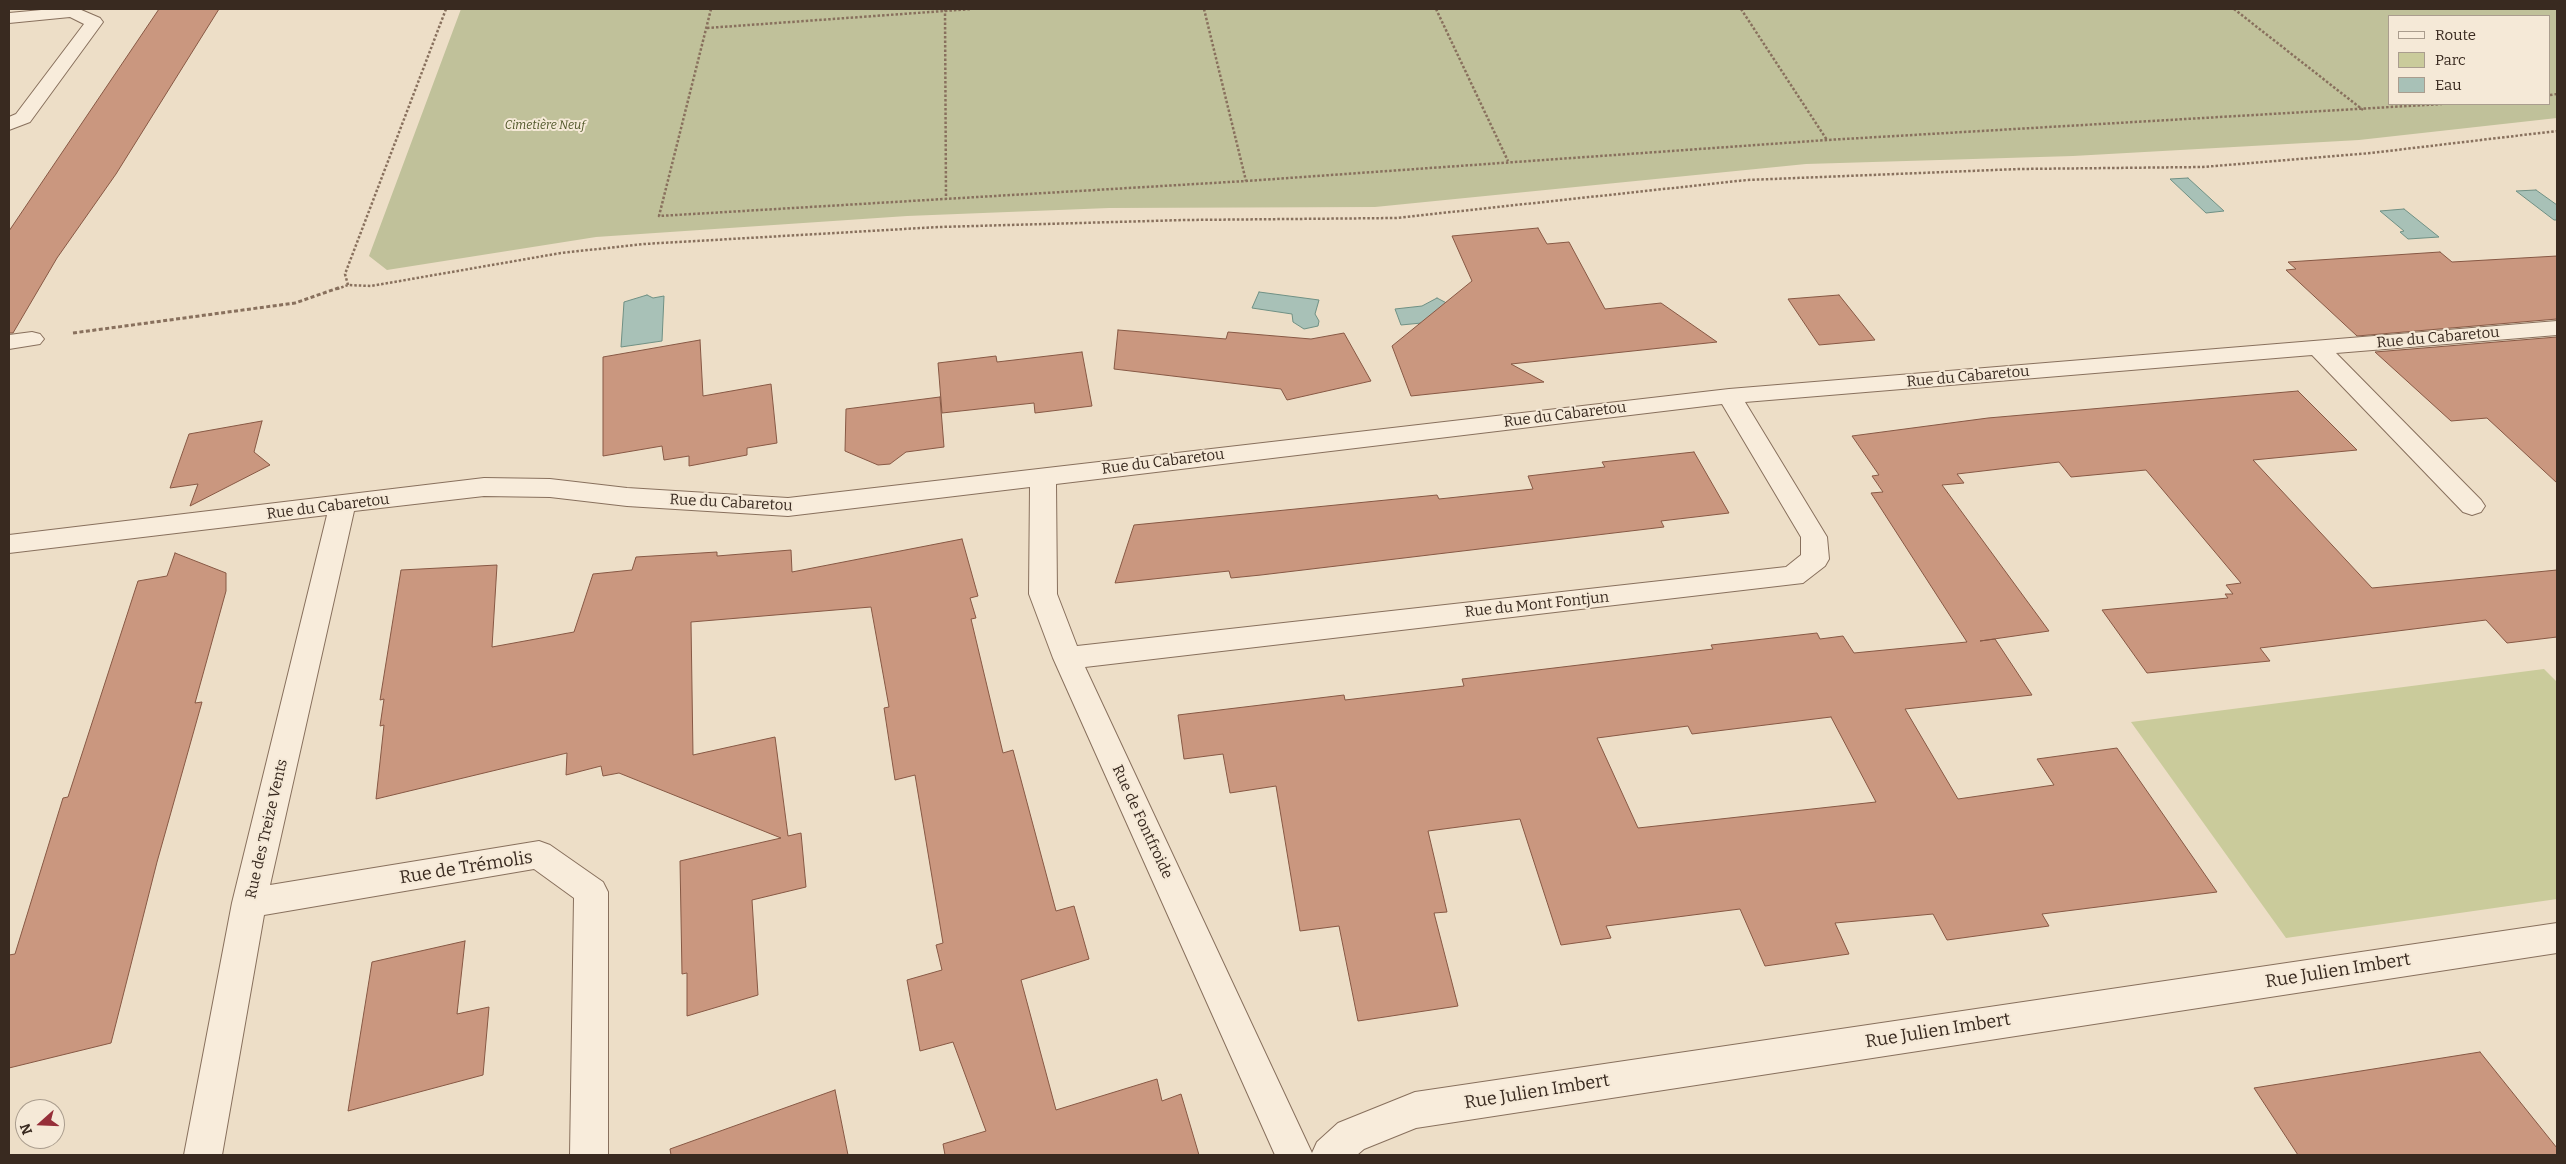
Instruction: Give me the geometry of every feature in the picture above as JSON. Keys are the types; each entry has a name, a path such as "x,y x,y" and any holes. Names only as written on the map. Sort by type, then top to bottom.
{"street":[{"path":"9,18 72,12 94,22 23,118 9,124"},
{"name":"Rue du Cabaretou","path":"9,544 342,506 484,487 550,488 627,497 788,507 1729,396 2557,328"},
{"path":"9,342 32,339"},
{"path":"2318,348 2472,506"},
{"name":"Rue du Mont Fontjun","path":"1067,658 1793,576 1815,559 1814,537 1729,396"},
{"name":"Rue de Fontfroide","path":"1043,476 1043,594 1067,658 1294,1155"},
{"name":"Rue des Treize Vents","path":"203,1155 249,903 342,506"},
{"name":"Rue de Trémolis","path":"249,903 539,855 590,892 589,1155"},
{"name":"Rue Julien Imbert","path":"1330,1155 1351,1136 1415,1110 2557,938"}],"path":[{"path":"348,285 345,274 446,9"},
{"path":"712,9 659,216 1246,181 1508,161 1827,140 2429,105"},
{"path":"706,28 972,9"},
{"path":"1204,9 1246,181"},
{"path":"1436,9 1508,161"},
{"path":"1741,9 1827,140"},
{"path":"2234,9 2364,110"},
{"path":"945,10 946,199"},
{"path":"32,339 294,302 348,285 372,286 561,253 644,244 948,227 1184,220 1396,218 1747,180 2019,169 2202,167 2371,154 2557,130"}],"green space":[{"name":"Cimetière Neuf","path":"461,9 2557,9 2557,118 2359,140 2073,156 1806,164 1375,207 1109,208 907,216 596,237 387,270 369,256"},
{"path":"2544,669 2557,682 2557,899 2286,938 2131,722"}],"water":[{"path":"2188,178 2224,211 2206,213 2170,179"},
{"path":"2536,190 2557,205 2557,220 2554,220 2516,191"},
{"path":"2404,209 2439,237 2408,239 2400,232 2404,231 2380,211"},
{"path":"1259,292 1319,300 1315,314 1319,321 1318,326 1304,329 1293,322 1292,314 1252,308"},
{"path":"647,295 653,298 664,296 662,341 621,347 624,302"},
{"path":"1437,298 1460,310 1442,321 1401,325 1395,309 1422,306"}],"building":[{"path":"159,9 219,9 116,174 57,258 13,333 9,333 9,231"},
{"path":"1538,228 1547,244 1569,242 1605,309 1661,303 1717,342 1511,364 1544,382 1411,396 1392,346 1472,281 1452,236"},
{"path":"2440,252 2452,262 2557,256 2557,319 2357,336 2286,270 2296,269 2288,262"},
{"path":"1839,295 1875,340 1819,345 1788,299"},
{"path":"1118,330 1226,339 1228,332 1311,339 1344,333 1371,381 1287,400 1281,389 1114,369"},
{"path":"2557,337 2557,483 2487,418 2451,421 2375,352"},
{"path":"700,340 703,396 771,384 777,443 747,448 747,455 689,466 689,456 664,460 662,446 603,456 603,357"},
{"path":"1082,352 1092,406 1035,413 1034,403 942,413 938,363 996,356 997,362"},
{"path":"2298,391 2357,450 2253,460 2372,588 2557,570 2557,637 2507,643 2486,620 2260,648 2270,661 2147,673 2102,610 2228,598 2225,594 2233,594 2226,585 2241,583 2146,470 2071,477 2059,462 1957,474 1964,483 1942,485 2049,631 1980,641 1995,639 2032,695 1905,709 1958,799 2054,785 2037,759 2117,748 2217,892 2042,914 2049,926 1947,940 1933,914 1835,923 1849,954 1765,966 1740,909 1606,926 1611,938 1561,945 1520,819 1428,831 1447,912 1434,913 1458,1006 1358,1021 1339,926 1300,931 1276,786 1230,793 1223,754 1184,759 1178,715 1344,695 1345,700 1464,686 1462,679 1713,649 1711,645 1817,633 1820,639 1843,636 1854,653 1967,642 1871,493 1883,492 1872,476 1879,475 1852,436 1988,418","holes":["1831,717 1876,802 1638,828 1597,738 1688,726 1692,734"]},
{"path":"940,397 944,447 906,452 890,464 878,465 845,451 846,409"},
{"path":"262,421 254,452 270,465 190,506 198,484 170,488 189,434"},
{"path":"1694,452 1729,513 1661,521 1664,527 1261,575 1231,578 1229,571 1115,583 1134,525 1437,495 1439,499 1533,489 1528,476 1605,467 1602,462"},
{"path":"962,539 978,596 970,598 976,618 971,619 1003,753 1013,750 1056,911 1074,906 1089,959 1021,980 1056,1110 1157,1079 1162,1101 1181,1094 1199,1155 945,1155 943,1144 986,1131 953,1042 920,1051 907,980 942,970 936,945 943,943 915,775 895,780 884,708 889,707 871,607 691,622 693,755 775,737 788,836 801,833 806,887 752,900 758,995 687,1016 687,973 682,974 680,861 781,838 619,773 603,776 601,766 566,775 567,753 376,799 384,725 380,726 384,699 380,700 401,570 497,565 492,647 574,632 593,574 632,570 636,557 717,552 717,556 791,550 792,572"},
{"path":"175,553 226,573 226,591 195,703 202,702 157,862 111,1043 9,1068 9,955 15,954 63,798 68,797 138,581 167,576"},
{"path":"465,941 457,1014 489,1007 483,1075 348,1111 372,962"},
{"path":"2480,1052 2557,1148 2557,1155 2298,1155 2254,1088"},
{"path":"835,1090 848,1155 671,1155 670,1149"}]}
